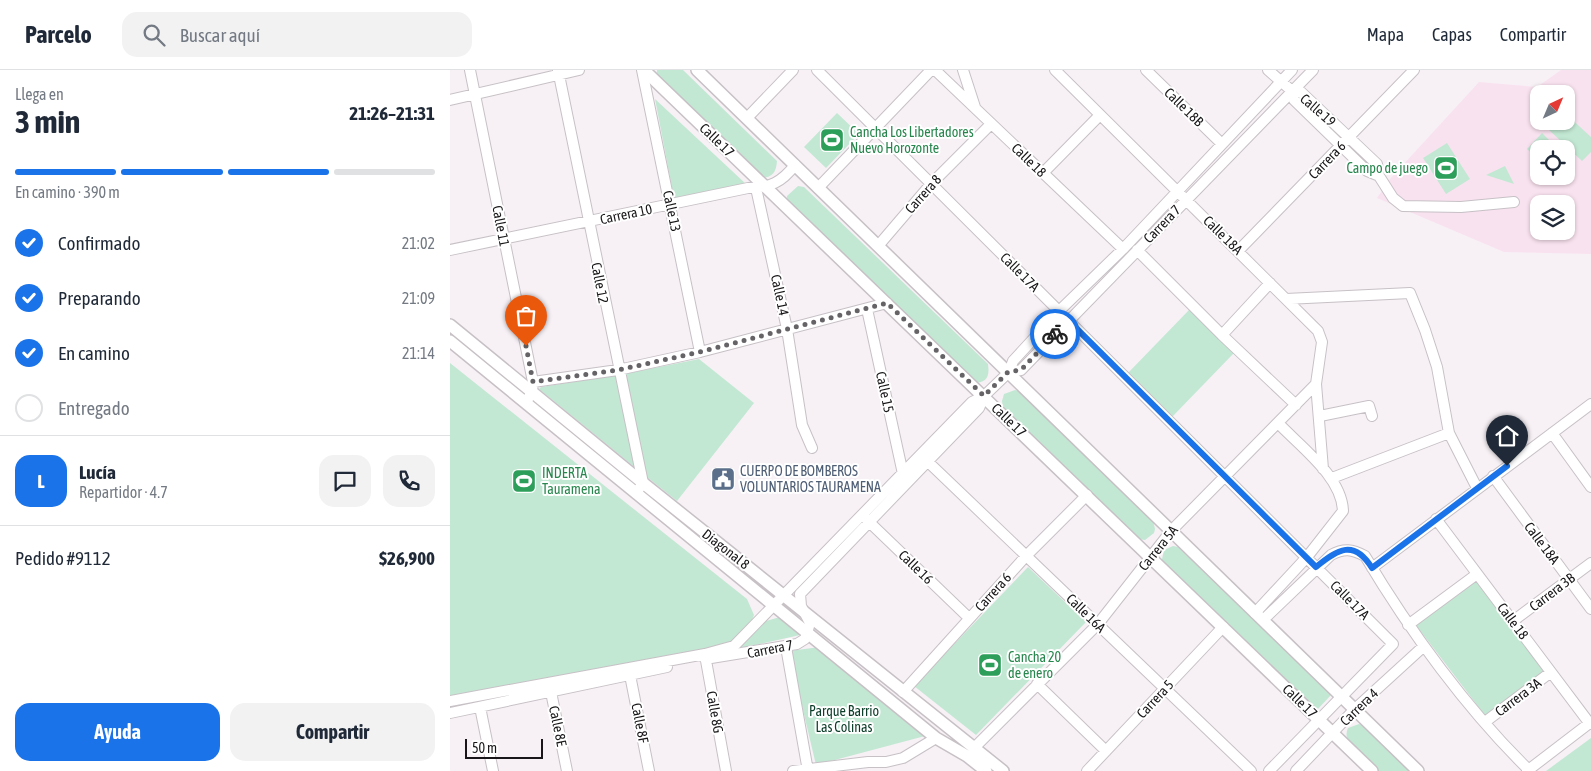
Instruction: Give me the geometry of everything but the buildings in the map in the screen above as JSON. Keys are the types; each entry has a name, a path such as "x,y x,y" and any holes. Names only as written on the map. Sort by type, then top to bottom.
{"street":[{"name":"Calle 11","path":"470,70 533,386"},
{"path":"450,100 558,72 579,70"},
{"name":"Calle 17","path":"643,70 761,187 887,303 1372,771"},
{"name":"Calle 13","path":"643,70 700,352"},
{"path":"697,70 1418,771"},
{"path":"747,118 793,70"},
{"name":"Calle 17A","path":"817,70 1393,644 1341,696"},
{"path":"818,188 933,70"},
{"name":"Calle 18","path":"933,70 1123,249"},
{"path":"963,70 976,110"},
{"name":"Calle 18A","path":"1055,70 1239,250 1318,331 1322,342 1316,384"},
{"name":"Calle 18B","path":"1146,70 1222,144"},
{"name":"Calle 19","path":"1268,70 1292,91 1301,92 1349,137 1377,164 1380,178"},
{"name":"Carrera 7","path":"450,713 551,694 705,656 734,646 783,594 866,519 924,459 972,402 984,396 1008,372 1013,361 1059,311 1123,249 1292,70"},
{"name":"Carrera 7","path":"1008,372 1021,370 1312,70"},
{"name":"Carrera 6","path":"1239,250 1414,70"},
{"name":"Calle 12","path":"558,72 618,370 643,483"},
{"name":"Calle 19","path":"1292,91 1294,100 1367,171 1380,178"},
{"path":"1043,173 1100,115"},
{"name":"Carrera 8","path":"878,246 931,184 991,124"},
{"name":"Carrera 10","path":"450,250 778,183 795,165"},
{"path":"1380,178 1393,198 1403,206 1461,208 1514,202"},
{"name":"Calle 14","path":"761,187 804,433 812,448"},
{"path":"1137,250 1222,335 1296,405"},
{"path":"1222,335 1270,283"},
{"path":"1286,299 1410,293 1437,367 1449,433 1477,488"},
{"path":"526,403 533,386 700,352 887,303"},
{"name":"Calle 15","path":"867,309 903,474"},
{"name":"Diagonal 8","path":"450,325 533,386 643,483 1003,771"},
{"name":"Diagonal 8","path":"450,341 936,738 967,756 986,771"},
{"path":"1316,384 1323,469"},
{"name":"Carrera 5A","path":"975,747 1098,624 1171,531 1316,384"},
{"path":"1372,568 1492,476 1591,404"},
{"path":"1320,416 1369,406 1372,416"},
{"path":"1259,616 1343,511 1343,503 1332,478 1278,423"},
{"path":"1332,478 1449,433"},
{"path":"1552,433 1591,487"},
{"name":"Carrera 7","path":"450,701 548,682 705,656 797,644 808,632 810,623 801,606 800,594 903,474 924,459"},
{"name":"Calle 16A","path":"924,459 1251,771"},
{"name":"Calle 18A","path":"1492,476 1591,609"},
{"path":"636,493 643,483"},
{"name":"Carrera 6","path":"903,692 1026,556 1087,495"},
{"name":"Calle 16","path":"866,519 969,618"},
{"name":"Calle 18","path":"1436,519 1590,723"},
{"path":"1259,616 1331,555 1342,549 1354,550 1364,556 1408,625 1424,646 1485,722 1528,770 1590,723"},
{"name":"Carrera 3B","path":"1513,621 1591,563"},
{"path":"1408,625 1478,574"},
{"name":"Carrera 5","path":"1087,771 1224,627"},
{"path":"786,646 808,770"},
{"name":"Carrera 4","path":"1296,771 1355,709 1424,646"},
{"name":"Calle 8G","path":"705,656 726,771"},
{"name":"Carrera 3A","path":"1485,722 1551,672"},
{"name":"Calle 8F","path":"630,675 649,771"},
{"name":"Calle 8E","path":"548,682 567,771"},
{"path":"1036,684 1106,751"},
{"path":"1269,771 1341,696"},
{"path":"480,707 493,771"},
{"path":"793,771 868,762 886,762 902,758 936,738"}],"shaded area":[{"path":"1561,70 1591,70 1591,254 1504,252 1377,198 1390,179 1479,82 1530,86 1530,130 1575,130 1575,85 1540,85"}],"green space":[{"path":"657,70 683,70 777,161 773,173 761,179 656,79"},
{"path":"655,99 746,184 674,198"},
{"name":"Cancha Los Libertadores Nuevo Horozonte","path":"837,113 859,134 826,168 804,147"},
{"path":"1575,122 1591,137 1591,152 1582,161 1575,154 1575,140 1560,140 1549,130 1575,130"},
{"path":"1542,133 1549,140 1535,140"},
{"name":"Campo de juego","path":"1447,143 1470,179 1446,194 1423,158"},
{"path":"1505,166 1514,184 1486,175"},
{"path":"798,186 804,187 988,364 988,376 984,381 973,383 786,205 787,196"},
{"path":"1189,310 1234,353 1172,417 1128,373"},
{"path":"699,359 754,403 677,501 647,477 624,374"},
{"name":"INDERTA Tauramena","path":"450,363 747,599 754,615 749,627 729,644 450,698"},
{"path":"618,375 637,469 539,389 541,387"},
{"path":"1015,390 1019,391 1153,521 1154,533 1145,540 1138,539 1003,408 1004,394"},
{"path":"1173,546 1178,547 1332,694 1316,711 1161,564 1164,550"},
{"name":"Cancha 20 de enero","path":"1028,567 1086,622 976,735 914,686"},
{"path":"1476,578 1548,672 1487,718 1415,624"},
{"path":"780,617 800,635 737,649 766,621"},
{"name":"Parque Barrio Las Colinas","path":"820,647 925,736 816,765 789,651"},
{"path":"1359,724 1363,725 1411,771 1378,771 1356,752 1348,740 1347,734 1348,728"},
{"path":"1591,738 1591,771 1546,771"}],"way so far":[{"path":"526,346 533,382 618,370 700,352 887,303 984,396 1008,372 1021,370 1055,334"}],"place":[{"name":"Cancha Los Libertadores Nuevo Horozonte","path":"832,140"},
{"name":"Campo de juego","path":"1446,168"},
{"name":"CUERPO DE BOMBEROS VOLUNTARIOS TAURAMENA","path":"723,479"},
{"name":"INDERTA Tauramena","path":"524,481"},
{"name":"Cancha 20 de enero","path":"990,665"}],"route":[{"path":"1055,334 1069,321 1316,567 1342,549 1354,550 1364,556 1372,568 1507,466"}]}
